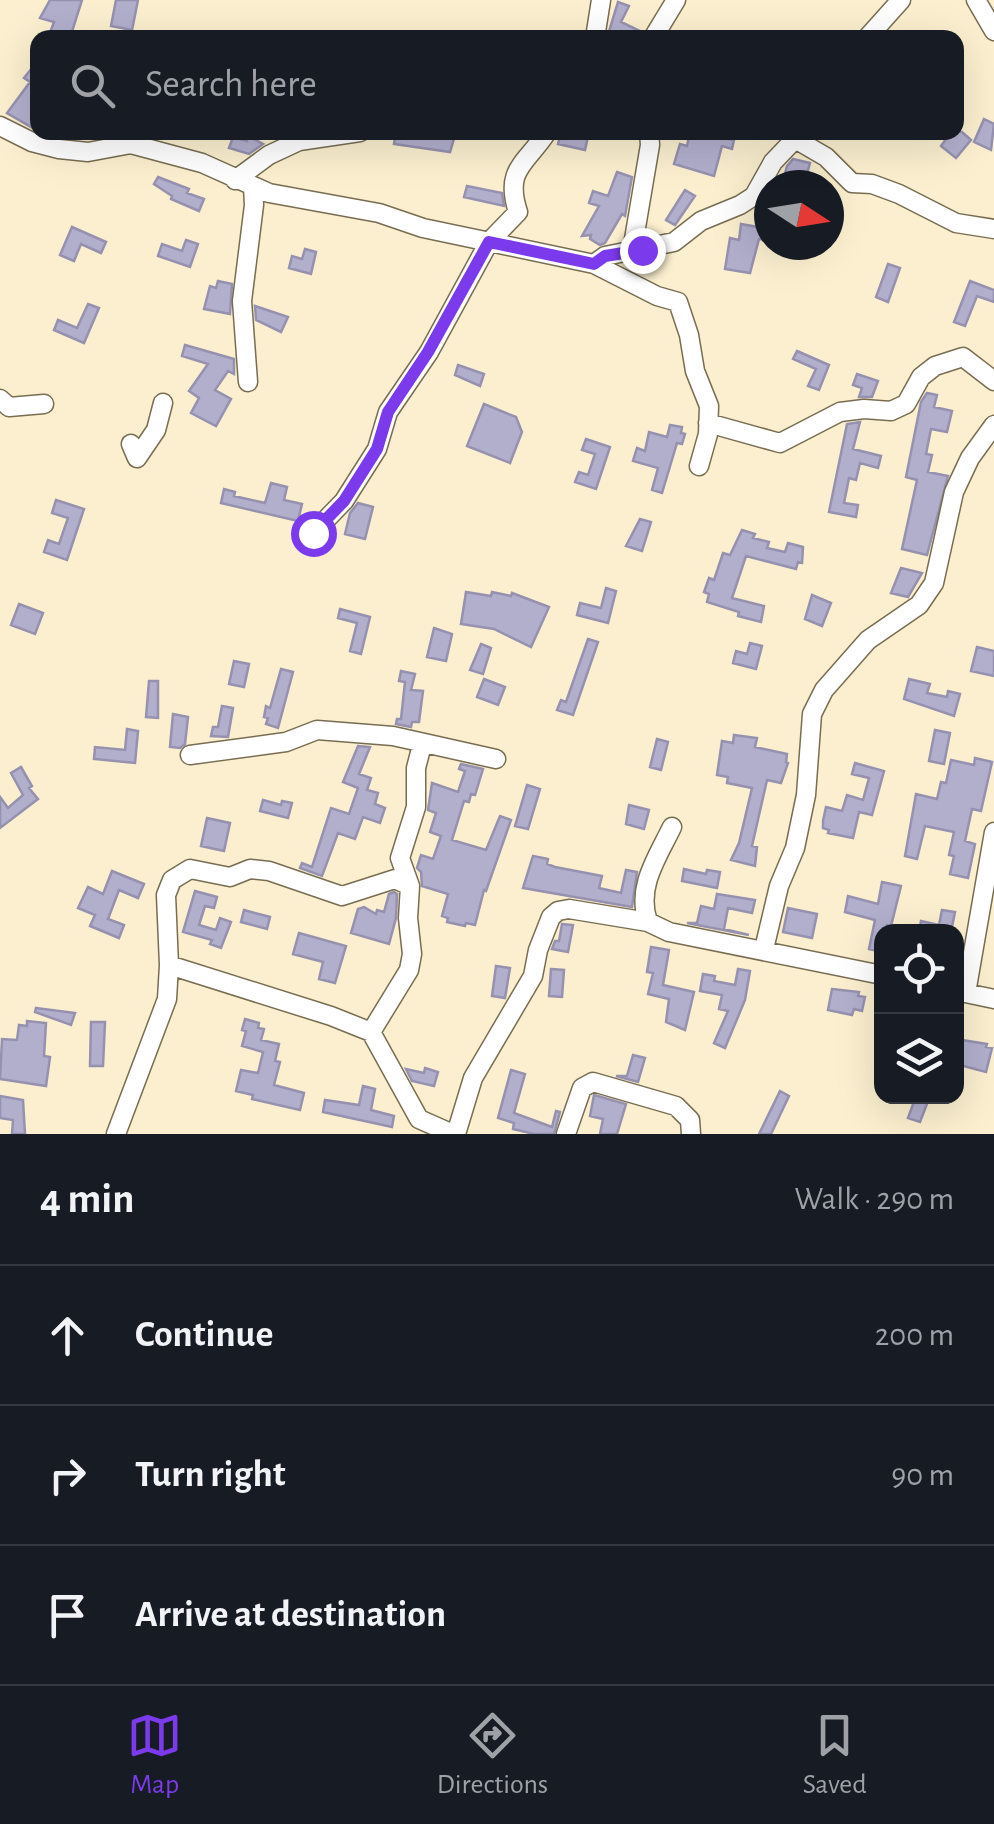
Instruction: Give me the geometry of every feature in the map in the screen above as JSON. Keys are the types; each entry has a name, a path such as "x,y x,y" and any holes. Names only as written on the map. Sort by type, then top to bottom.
{"street":[{"path":"595,30 601,0"},
{"path":"658,30 676,0"},
{"path":"874,30 901,0"},
{"path":"976,0 994,32"},
{"path":"0,126 59,150 88,152 131,144 202,163 244,183 305,201 379,213 423,228 594,264 678,302 695,371 709,406 698,466"},
{"path":"244,183 269,155 298,140"},
{"path":"313,533 344,501 377,449 388,412 428,352 489,242 518,212 513,196 514,174 541,140"},
{"path":"632,251 650,140"},
{"path":"594,264 605,256 674,242 701,221 754,196 790,140"},
{"path":"801,140 852,182 872,184 899,194 956,223 994,229"},
{"path":"244,183 254,205 242,301 248,382"},
{"path":"708,423 780,442 840,412 891,411 906,404 922,376 935,366 963,356 994,381"},
{"path":"0,399 9,407 44,404"},
{"path":"131,444 137,458 156,430 162,403"},
{"path":"764,949 779,886 795,848 806,795 812,714 824,690 868,640 919,605 934,583 954,492 970,458 994,426"},
{"path":"190,755 286,742 317,730 393,736 496,759"},
{"path":"371,1032 409,970 412,954 410,886 400,858 416,807 416,768 422,745"},
{"path":"648,922 641,903 647,877 672,827"},
{"path":"964,977 994,832"},
{"path":"116,1134 167,999 166,895 172,880 190,869 230,877 250,869 269,871 342,896 394,879 410,886"},
{"path":"169,965 371,1032 419,1119 454,1134 473,1078 533,976 538,950 551,918 558,911 569,909 648,922 668,932 874,972"},
{"path":"964,993 994,999"},
{"path":"566,1134 582,1088 593,1082 676,1106 690,1120 691,1134"}],"building":[{"path":"50,0 82,0 73,30 51,30 54,22 40,18"},
{"path":"116,0 138,0 132,30 111,26"},
{"path":"618,2 629,6 621,22 638,30 610,30"},
{"path":"30,82 30,126 7,113"},
{"path":"984,119 994,124 991,150 974,142"},
{"path":"964,134 971,140 956,158 941,146 945,140 964,140"},
{"path":"232,140 263,144 249,154 229,148"},
{"path":"395,140 454,140 450,152 394,144"},
{"path":"559,140 587,140 585,150 558,144"},
{"path":"688,140 734,140 732,149 722,146 714,176 674,164 680,144 687,146"},
{"path":"793,159 810,163 808,170 786,170"},
{"path":"617,172 632,177 625,216 622,214 600,245 590,239 591,235 582,236 599,206 589,203 593,191 608,196"},
{"path":"158,177 204,199 199,211 171,199 154,184"},
{"path":"467,186 502,193 504,206 464,197"},
{"path":"685,190 695,196 675,225 666,220"},
{"path":"741,224 754,226 750,273 725,269 730,238 739,240"},
{"path":"72,227 106,242 101,253 81,244 74,261 60,255"},
{"path":"186,240 198,244 190,267 158,256 162,244 182,251"},
{"path":"305,249 316,252 311,274 289,268 292,256 302,259"},
{"path":"888,264 900,268 888,302 876,297"},
{"path":"218,281 232,284 230,314 204,309 210,286 216,288"},
{"path":"970,281 994,290 994,302 977,296 965,326 954,322"},
{"path":"88,304 99,308 84,343 54,330 58,320 77,328"},
{"path":"255,306 288,317 281,332 256,320"},
{"path":"185,345 234,359 234,374 228,371 215,390 231,399 216,426 191,413 199,398 189,391 208,364 182,356"},
{"path":"797,351 829,365 819,390 808,386 816,369 793,359"},
{"path":"458,365 484,374 480,386 455,375"},
{"path":"857,374 878,381 872,397 859,397 862,388 853,385"},
{"path":"927,393 937,395 934,407 952,411 947,432 931,429 926,454 932,455 928,472 948,476 927,555 902,549 917,480 906,477 921,402"},
{"path":"484,404 516,417 522,432 510,463 467,446"},
{"path":"860,422 853,449 881,456 878,468 860,463 856,480 849,478 844,503 858,505 856,517 829,512 847,424"},
{"path":"670,425 682,427 681,433 685,434 682,444 677,443 662,493 652,490 658,468 633,461 637,448 645,451 649,432 667,437"},
{"path":"586,439 610,447 596,489 575,482 579,472 588,475 595,454 582,450"},
{"path":"271,483 287,487 284,500 302,504 298,521 221,503 224,489 235,492 234,496 265,503"},
{"path":"56,500 84,509 67,560 44,552 48,540 59,544 68,518 52,513"},
{"path":"358,503 373,507 365,539 345,534 350,513"},
{"path":"640,519 651,522 642,551 626,546"},
{"path":"742,530 769,542 767,548 785,552 788,543 803,547 802,563 798,562 796,569 746,556 732,598 764,606 761,622 707,602 709,594 704,592 709,578 714,580 723,553 730,555"},
{"path":"901,568 922,573 908,597 891,593"},
{"path":"606,588 616,591 608,623 577,615 580,603 601,608"},
{"path":"466,592 491,596 492,592 511,596 512,593 549,607 531,647 494,629 461,624"},
{"path":"812,595 831,603 822,626 805,619"},
{"path":"19,604 43,613 35,634 11,625"},
{"path":"340,609 370,617 361,654 350,651 357,623 338,618"},
{"path":"434,628 452,634 446,661 427,657"},
{"path":"588,639 598,642 573,715 557,710 561,700 566,702"},
{"path":"750,643 762,646 756,669 733,663 736,651 747,654"},
{"path":"481,644 491,648 483,674 470,670"},
{"path":"977,647 994,651 994,676 971,671"},
{"path":"234,661 249,664 244,687 229,684"},
{"path":"281,669 293,672 278,728 266,724 268,718 264,717"},
{"path":"401,671 415,674 411,690 423,691 419,722 412,722 411,727 396,724 401,719 405,682 399,681"},
{"path":"484,679 505,687 498,705 477,697"},
{"path":"909,679 930,684 927,693 947,697 948,691 960,694 954,716 904,699"},
{"path":"149,681 158,681 158,718 146,717"},
{"path":"222,706 233,708 228,737 211,736 213,727 218,727"},
{"path":"173,714 188,717 185,744 180,748 170,747"},
{"path":"127,729 138,731 135,763 94,759 95,747 125,750"},
{"path":"935,730 950,733 944,764 929,761"},
{"path":"734,735 757,738 755,747 787,754 781,783 767,780 752,846 757,847 755,866 731,860 752,788 727,783 728,777 717,775 722,741 733,743"},
{"path":"657,739 668,742 661,770 650,767"},
{"path":"358,746 370,747 359,774 371,778 367,790 378,793 375,804 385,808 380,823 363,817 355,839 338,833 322,876 300,868 302,863 312,867 331,808 349,814 358,788 343,782"},
{"path":"975,758 992,762 981,811 972,809 965,841 975,844 968,878 950,874 954,832 925,826 917,859 905,856 916,794 937,799 941,782 946,783 951,760 974,765"},
{"path":"855,763 884,771 872,815 859,812 853,838 828,833 823,828 826,807 842,811 847,795 863,800 869,778 852,774"},
{"path":"461,764 483,769 475,795 471,794 469,802 464,801 452,840 486,850 500,816 511,820 475,925 465,926 447,922 448,918 442,916 448,894 422,886 417,868 421,855 433,859 441,836 430,832 436,813 428,810 432,783 458,792 465,771 459,769"},
{"path":"21,767 38,799 0,828 0,797 8,808 23,795 11,773"},
{"path":"527,785 540,789 528,829 515,826"},
{"path":"263,800 281,805 282,801 292,803 288,818 260,811"},
{"path":"629,805 649,810 644,829 626,824"},
{"path":"207,818 230,823 224,851 201,846"},
{"path":"533,856 548,859 547,864 555,867 602,876 599,888 621,893 626,870 637,872 632,907 523,888"},
{"path":"684,869 706,874 707,870 720,872 717,888 682,881"},
{"path":"112,871 144,884 138,898 119,890 108,919 124,925 119,938 90,926 95,915 78,908 88,887 103,894"},
{"path":"882,882 901,886 892,924 874,924 875,920 845,912 848,896 878,904"},
{"path":"195,891 217,897 214,908 205,906 199,925 216,930 220,918 231,922 221,948 210,944 212,940 183,932"},
{"path":"394,892 396,918 389,944 351,933 358,909 384,912 389,894"},
{"path":"717,894 755,900 752,913 728,908 724,929 749,935 687,923 697,923 701,906 714,909"},
{"path":"788,908 817,914 812,938 783,932"},
{"path":"244,910 270,917 267,929 241,922"},
{"path":"942,910 955,912 953,924 939,924"},
{"path":"562,924 573,925 568,952 552,949 555,941 559,941"},
{"path":"874,925 874,950 869,949"},
{"path":"299,933 346,946 335,983 319,979 323,962 293,954"},
{"path":"651,947 669,950 663,985 694,992 685,1030 666,1022 669,999 648,994 653,973 647,972"},
{"path":"496,966 510,968 505,998 492,996"},
{"path":"551,969 564,970 562,997 549,996"},
{"path":"738,969 750,971 745,1000 725,1048 714,1043 728,1011 719,1009 722,995 700,991 703,974 715,976 714,981 735,985"},
{"path":"832,989 859,992 858,996 865,997 862,1011 854,1009 852,1015 828,1010"},
{"path":"36,1008 75,1013 71,1025 35,1012"},
{"path":"245,1019 264,1029 261,1040 279,1044 275,1061 280,1062 274,1085 304,1093 300,1110 252,1099 253,1095 236,1091 241,1070 258,1073 263,1052 242,1046"},
{"path":"27,1021 46,1023 44,1056 50,1057 46,1086 0,1079 2,1039 17,1040 19,1025 27,1026"},
{"path":"91,1022 105,1022 103,1066 90,1066"},
{"path":"964,1040 992,1048 986,1072 964,1066"},
{"path":"633,1055 645,1058 638,1082 616,1076 627,1076"},
{"path":"425,1068 438,1072 434,1086 412,1081 406,1069 424,1073"},
{"path":"511,1070 525,1074 514,1113 552,1127 556,1111 560,1112 554,1134 513,1129 514,1123 498,1118"},
{"path":"363,1086 375,1089 371,1110 394,1116 392,1127 323,1112 325,1100 359,1105"},
{"path":"780,1091 789,1096 771,1134 759,1134"},
{"path":"594,1095 626,1104 617,1134 600,1134 603,1119 590,1116"},
{"path":"0,1096 23,1100 25,1134 12,1134 13,1120 0,1118"},
{"path":"913,1104 927,1104 920,1122 908,1118"}],"route":[{"path":"313,533 344,501 377,449 388,412 428,352 489,242 594,264 605,256 642,250"}]}
